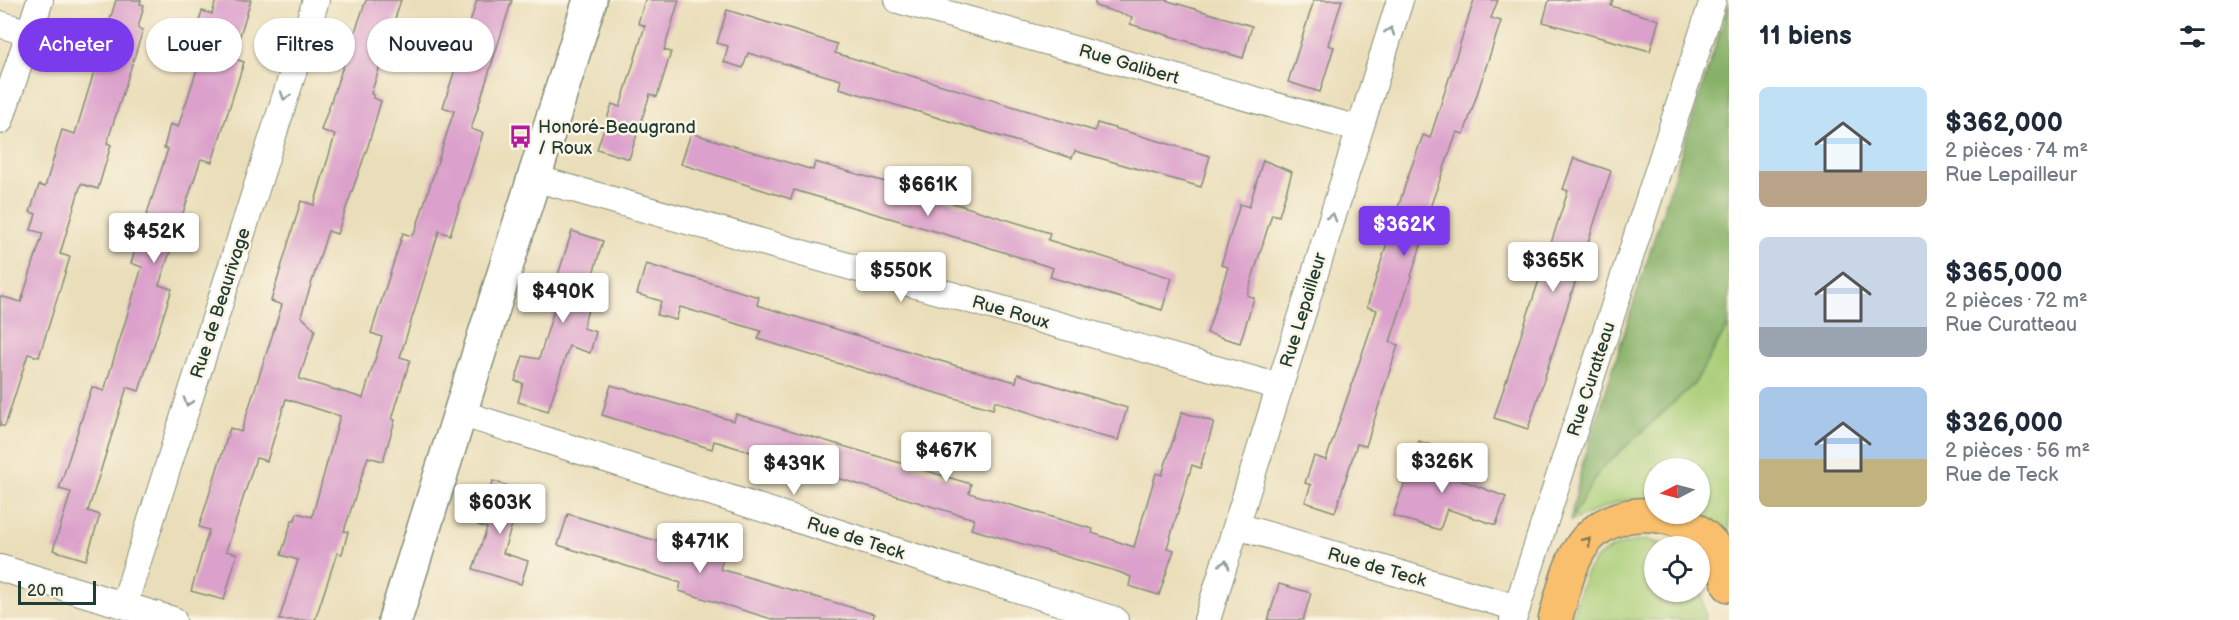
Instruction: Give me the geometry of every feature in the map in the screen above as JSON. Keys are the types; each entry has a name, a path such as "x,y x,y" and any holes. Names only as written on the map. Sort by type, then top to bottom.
{"main road":[{"path":"1555,620 1568,579 1583,545 1604,525 1628,516 1654,515 1680,522 1697,531 1716,549 1729,585"}],"street":[{"path":"33,18 39,0"},
{"name":"Rue de Beaurivage","path":"124,605 316,0"},
{"path":"395,620 590,0"},
{"name":"Rue Galibert","path":"898,0 1359,129"},
{"name":"Rue Lepailleur","path":"1207,620 1400,0"},
{"name":"Rue Curatteau","path":"1515,614 1713,0"},
{"path":"0,24 18,30"},
{"path":"0,121 18,64"},
{"name":"Rue Roux","path":"534,178 1280,387"},
{"name":"Rue de Teck","path":"460,413 1115,620"},
{"name":"Rue de Teck","path":"1237,526 1515,614"},
{"path":"0,568 173,620"}],"green space":[{"path":"1729,3 1729,324 1694,384 1600,470 1570,521 1582,466"},
{"path":"1729,324 1729,537 1710,521 1710,458 1644,458 1644,499 1620,501 1570,521 1600,470 1694,384"},
{"path":"1644,540 1644,602 1703,602 1706,620 1571,620 1581,587 1592,564 1612,548"}],"building":[{"path":"116,0 141,0 140,4 144,5 138,28 143,30 134,58 134,18 110,18"},
{"path":"216,0 251,0 242,29 242,18 200,18 202,11 212,14"},
{"path":"366,0 401,0 395,18 367,18 367,72 378,72 371,94 374,95 373,98 381,101 337,234 328,231 301,316 315,330 299,379 363,398 382,337 371,333 403,233 411,236 415,232 454,111 443,107 454,72 489,72 471,129 483,133 450,235 439,231 400,357 410,360 392,419 395,420 383,461 368,457 344,531 348,532 342,554 337,553 315,620 279,620 298,560 281,555 292,520 295,520 297,513 312,517 340,416 286,399 267,461 256,458 226,551 237,554 224,600 191,591 209,530 199,527 230,428 241,432 282,305 271,301 301,201 314,205 335,135 321,130 341,72 355,72 355,32"},
{"path":"477,0 512,0 494,57 494,18 471,18"},
{"path":"645,0 679,0 664,50 671,52 657,97 650,94 629,159 597,149 612,104 620,107 645,26 638,23"},
{"path":"1095,0 1165,0 1252,26 1243,58 1130,24 1132,17 1095,6"},
{"path":"1314,0 1342,0 1328,45 1334,47 1320,92 1288,82"},
{"path":"1474,0 1498,0 1491,18 1501,21 1464,134 1457,132 1428,213 1431,214 1390,342 1398,345 1366,446 1357,444 1335,512 1305,502 1311,485 1305,483 1314,456 1326,460 1377,310 1367,307 1407,179 1423,135 1430,138"},
{"path":"1549,0 1613,0 1611,6 1659,20 1650,51 1543,22"},
{"path":"727,10 837,44 835,53 1095,131 1097,123 1210,156 1201,187 1075,151 1072,158 839,88 841,80 748,53 743,68 724,62 728,46 717,43"},
{"path":"94,72 130,72 107,143 111,145 98,189 81,184 60,254 70,257 39,357 28,354 5,426 0,426 0,296 21,302 43,233 31,230 36,214 30,212 39,185 45,187 62,130 75,134"},
{"path":"196,72 241,72 212,162 201,159 159,285 172,289 139,391 127,387 88,511 100,515 86,560 53,550 71,492 59,489 92,387 104,391 142,267 131,263 168,149 164,148 170,124 178,127"},
{"path":"691,133 813,170 815,162 882,181 1050,233 1048,240 1172,278 1162,310 1050,277 1053,268 975,243 794,190 791,199 681,164"},
{"path":"1574,158 1611,171 1528,429 1494,418 1568,191 1563,189"},
{"path":"1263,160 1292,172 1279,216 1272,214 1247,295 1254,298 1240,343 1207,333 1228,267 1221,265 1240,204 1249,207"},
{"path":"572,231 603,241 586,297 591,298 583,328 596,332 590,353 569,346 548,411 518,402 523,383 515,381 523,356 539,359 564,277 558,275"},
{"path":"646,264 759,297 757,305 957,366 1016,382 1018,374 1127,408 1118,440 995,401 993,409 758,339 761,331 680,307 676,320 657,315 661,301 637,294"},
{"path":"611,385 734,421 736,414 971,484 969,493 1093,529 1092,533 1134,547 1156,473 1162,475 1182,412 1214,422 1200,468 1192,465 1167,548 1174,550 1159,595 1129,586 1131,577 1119,572 971,529 974,519 714,441 712,449 602,415"},
{"path":"1419,441 1444,450 1437,471 1506,497 1496,525 1447,509 1440,530 1393,516"},
{"path":"493,481 523,491 503,553 528,561 521,584 473,569 487,528 478,525"},
{"path":"568,514 690,551 691,546 724,556 720,569 874,614 873,620 775,620 679,591 681,583 558,545"},
{"path":"1279,584 1311,593 1303,620 1268,620"}],"place":[{"name":"Honoré-Beaugrand / Roux","path":"520,137"}]}
